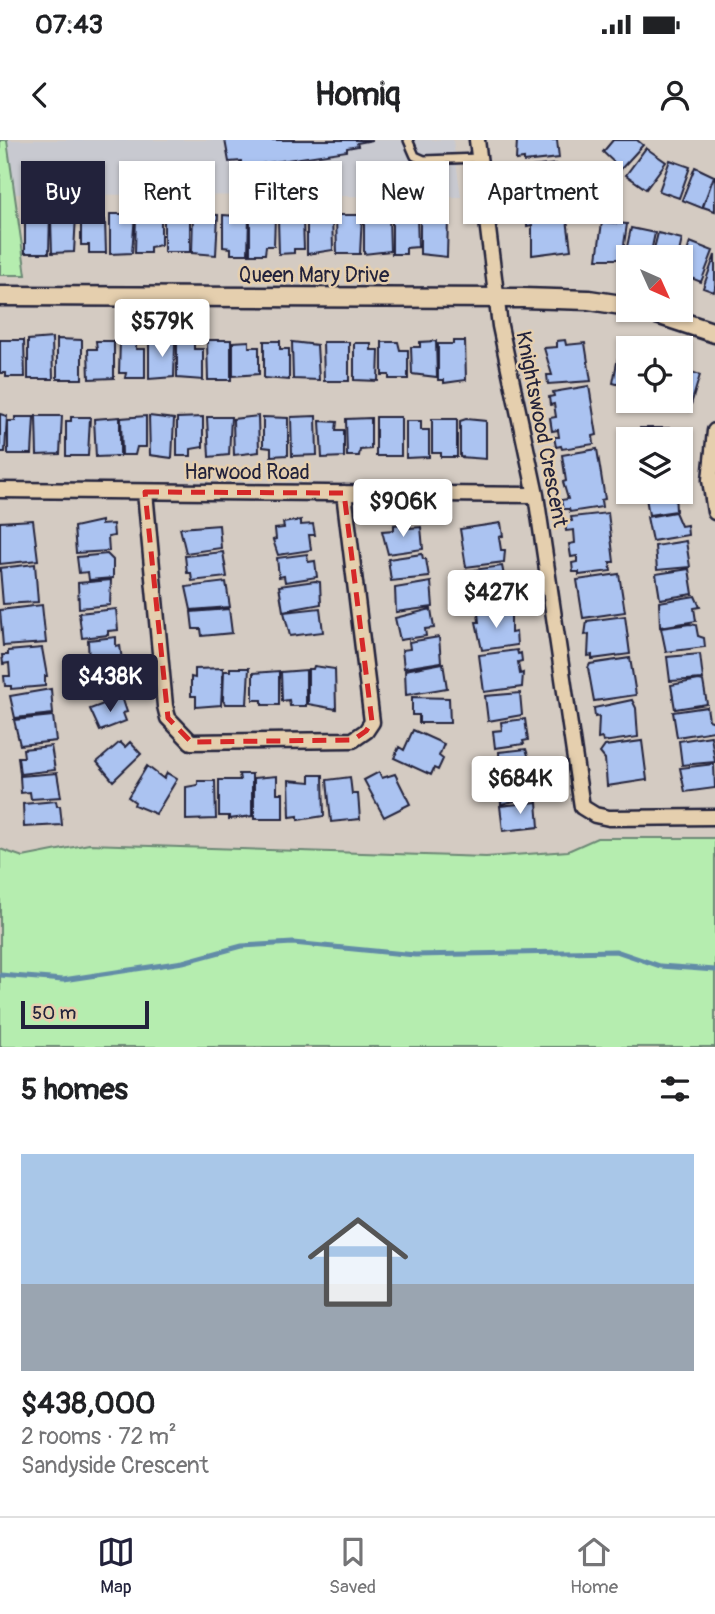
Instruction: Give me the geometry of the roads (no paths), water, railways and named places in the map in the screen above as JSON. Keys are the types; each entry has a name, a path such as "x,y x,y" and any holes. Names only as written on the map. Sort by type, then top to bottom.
{"street":[{"name":"Knightswood Crescent","path":"477,140 497,299 536,495 582,807 595,815 609,818 715,817"},
{"name":"Queen Mary Drive","path":"0,296 571,299 616,305"},
{"path":"682,322 715,333"},
{"path":"715,431 710,480 715,512"},
{"name":"Harwood Road","path":"0,490 536,495"},
{"path":"145,492 164,706 168,718 191,742 353,740 366,732 372,722 344,493"}],"lane":[{"path":"408,140 415,156 424,160 480,158"}],"waterway":[{"path":"0,975 63,980 183,962 242,946 293,943 415,955 616,951 660,966 715,970"}]}
